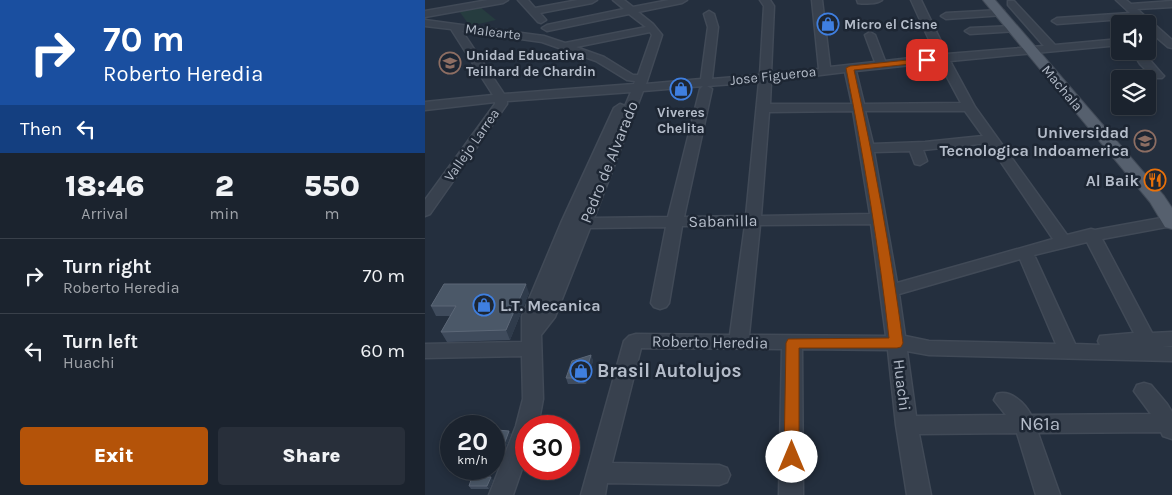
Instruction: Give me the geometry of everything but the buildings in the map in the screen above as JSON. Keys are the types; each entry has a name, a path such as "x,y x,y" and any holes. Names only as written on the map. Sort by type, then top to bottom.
{"main road":[{"name":"Machala","path":"989,0 1158,200 1172,222"}],"street":[{"path":"425,13 460,3 487,0"},
{"path":"425,13 503,0"},
{"path":"523,0 547,28"},
{"path":"535,12 592,0"},
{"path":"618,0 651,29"},
{"path":"547,28 682,0"},
{"path":"739,341 754,221 766,78 769,6 765,0"},
{"path":"817,0 825,71"},
{"path":"861,1 877,0"},
{"path":"916,0 943,58 969,107 1063,241"},
{"path":"1011,3 1052,48"},
{"path":"1125,3 1172,4"},
{"path":"1125,3 1139,15"},
{"path":"946,16 1001,13"},
{"path":"660,302 675,222 706,86 713,26 709,14"},
{"path":"1057,21 1111,17"},
{"name":"Malearte","path":"425,24 544,39 600,58 636,83"},
{"name":"Vallejo Larrea","path":"425,211 501,104 500,98 454,27"},
{"path":"544,39 547,28"},
{"path":"566,46 651,29"},
{"name":"Pedro de Alvarado","path":"532,340 546,317 576,223 657,35 651,29"},
{"path":"970,31 1013,29"},
{"path":"1156,29 1169,40"},
{"path":"870,35 881,65"},
{"path":"1156,40 1169,40"},
{"name":"Jose Figueroa","path":"425,106 636,83 706,86 943,58 1111,43"},
{"path":"823,58 850,68"},
{"path":"1143,60 1158,76"},
{"name":"Huachi","path":"850,68 866,148 890,291 903,344 907,425 919,495"},
{"path":"763,108 969,107"},
{"path":"866,148 993,139"},
{"path":"915,146 920,161"},
{"name":"Sabanilla","path":"576,223 877,219"},
{"path":"890,291 1091,234 1172,222"},
{"path":"1091,234 1147,341"},
{"path":"1025,252 1066,345"},
{"name":"Roberto Heredia","path":"598,473 631,346 635,342 739,341 903,344 929,348 1066,345 1172,339"},
{"path":"425,351 532,340 533,399 530,415"},
{"path":"791,495 792,343"},
{"name":"Roberto Heredia","path":"1066,345 1172,354"},
{"path":"1144,391 1160,410 1170,426"},
{"path":"1005,400 1021,416 1025,425 1047,495"},
{"name":"N61a","path":"907,425 1170,426"},
{"path":"501,495 515,458"},
{"path":"593,495 598,473 719,475"}],"green space":[{"path":"480,7 496,20 470,26 459,11"}],"place":[{"name":"Micro el Cisne","path":"828,24"},
{"name":"Unidad Educativa Teilhard de Chardin","path":"450,63"},
{"name":"Viveres Chelita","path":"681,89"},
{"name":"Universidad Tecnologica Indoamerica","path":"1145,141"},
{"name":"Al Baik","path":"1155,180"},
{"name":"L.T. Mecanica","path":"484,305"},
{"name":"Brasil Autolujos","path":"581,371"}],"route":[{"path":"792,457 792,343 897,343 866,144 850,68 927,60"}]}
